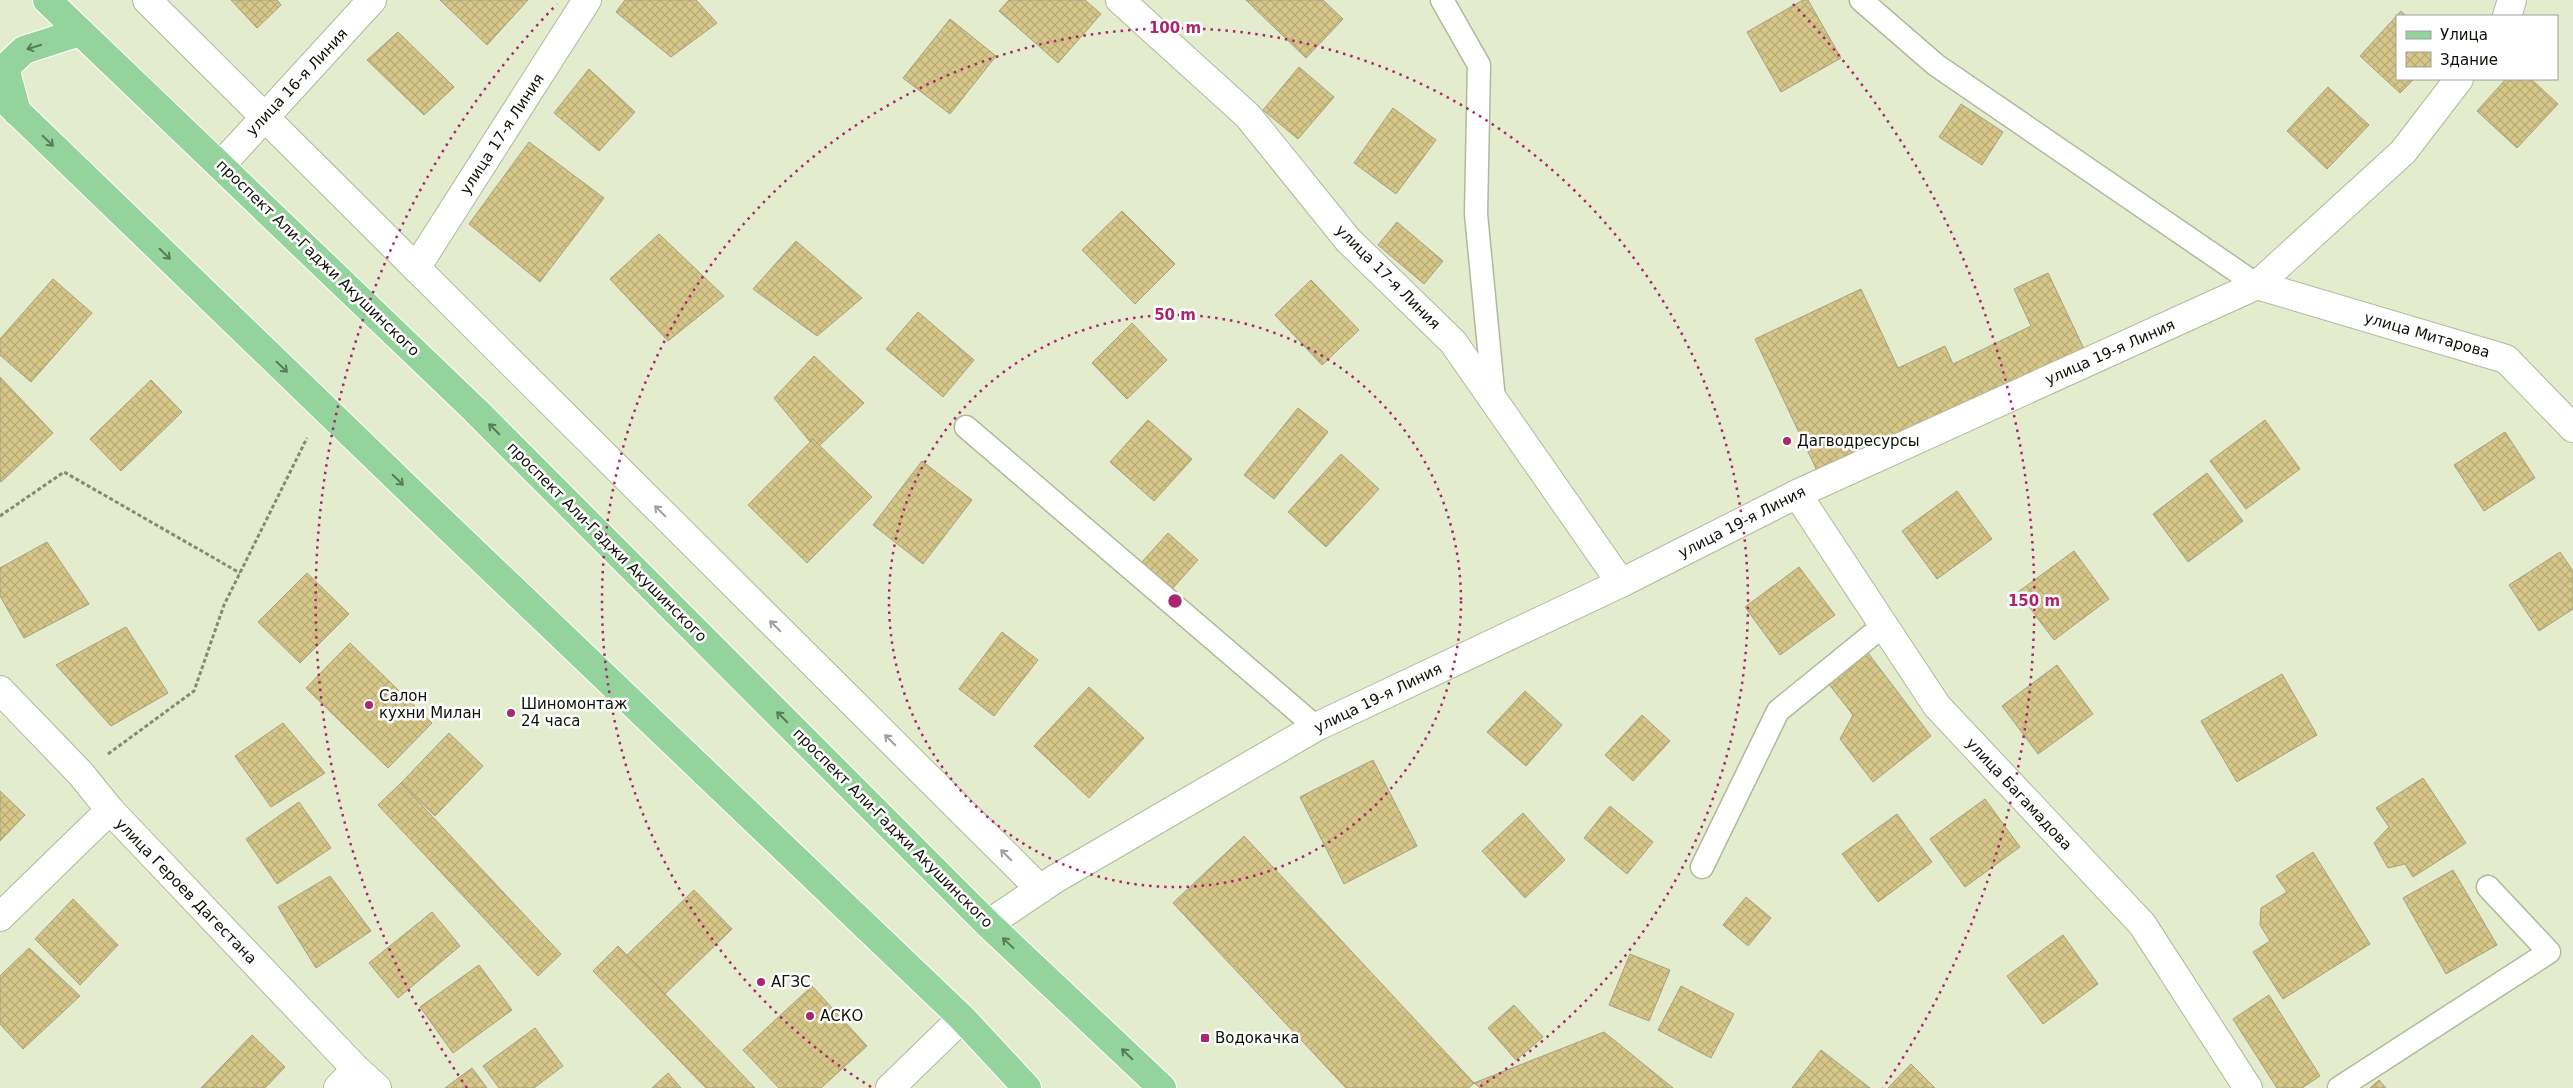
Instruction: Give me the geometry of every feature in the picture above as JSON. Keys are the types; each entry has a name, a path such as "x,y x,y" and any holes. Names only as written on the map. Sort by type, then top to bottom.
{"main road":[{"name":"проспект Али-Гаджи Акушинского","path":"47,0 475,410 988,924 1162,1088"},
{"path":"80,32 24,50 6,68 9,103 962,1018 1027,1088"}],"street":[{"path":"147,0 266,116 416,268 1040,889"},
{"name":"улица 16-я Линия","path":"221,165 372,0"},
{"name":"улица 17-я Линия","path":"416,268 587,0"},
{"name":"улица 17-я Линия","path":"1120,0 1248,116 1348,240 1453,342 1621,583"},
{"path":"2507,15 2512,0"},
{"name":"улица 19-я Линия","path":"988,924 1040,889 1316,727 1621,583 1797,494 2257,285 2403,152 2458,80"},
{"name":"улица Митарова","path":"2257,285 2506,359 2573,428"},
{"name":"улица Багамадова","path":"1797,494 1937,706 2142,924 2248,1088"},
{"name":"улица Героев Дагестана","path":"0,690 81,774 110,810 347,1079 377,1088"},
{"path":"0,917 110,810"},
{"path":"890,1088 962,1018"}],"lane":[{"path":"1442,0 1478,65 1476,214 1494,400"},
{"path":"1861,0 1936,65 2257,285"},
{"path":"966,427 1316,727"},
{"path":"1702,867 1778,711 1884,625"},
{"path":"2339,1088 2549,952 2488,887"}],"path":[{"path":"81,774 194,691 224,605 323,406"},
{"path":"0,516 64,472 240,573"}],"building":[{"path":"231,0 277,0 281,5 257,28"},
{"path":"440,0 528,0 487,45"},
{"path":"625,0 696,0 717,23 671,57 616,12"},
{"path":"1009,0 1085,0 1101,14 1058,63 999,11"},
{"path":"1246,0 1323,0 1343,19 1306,58"},
{"path":"1803,0 1808,0 1841,58 1781,92 1747,32"},
{"path":"2396,16 2396,80 2413,80 2400,93 2360,56"},
{"path":"950,19 996,56 950,114 903,78"},
{"path":"398,32 454,87 424,115 367,60"},
{"path":"1299,67 1334,97 1298,139 1263,110"},
{"path":"589,69 635,112 599,151 554,113"},
{"path":"2505,80 2532,80 2558,104 2517,148 2477,111"},
{"path":"2328,87 2369,125 2327,169 2287,131"},
{"path":"1961,104 2003,132 1982,165 1939,137"},
{"path":"1393,108 1436,140 1396,194 1354,163"},
{"path":"529,142 604,198 540,282 469,224"},
{"path":"1122,211 1175,264 1135,304 1082,250"},
{"path":"1397,222 1443,261 1424,284 1378,245"},
{"path":"659,234 724,296 668,341 610,279"},
{"path":"796,241 862,298 817,336 753,289"},
{"path":"2048,273 2084,349 1819,475 1755,339 1861,289 1898,368 1945,346 1953,364 2031,326 2014,289"},
{"path":"53,279 92,313 31,382 0,355 0,339"},
{"path":"1311,280 1359,330 1322,365 1275,315"},
{"path":"918,312 974,360 943,397 886,349"},
{"path":"1132,323 1167,360 1127,399 1092,363"},
{"path":"814,356 864,403 816,449 774,398"},
{"path":"0,377 53,433 1,482 0,481"},
{"path":"151,380 182,412 121,471 90,439"},
{"path":"1298,408 1328,432 1274,499 1244,475"},
{"path":"1148,420 1192,459 1154,501 1110,462"},
{"path":"2265,420 2300,469 2246,509 2210,461"},
{"path":"2505,432 2535,478 2484,511 2454,465"},
{"path":"813,439 872,497 807,563 748,505"},
{"path":"1341,454 1379,489 1326,547 1288,512"},
{"path":"922,461 972,500 923,564 873,525"},
{"path":"2207,473 2243,521 2188,562 2153,514"},
{"path":"1957,491 1992,539 1937,579 1902,531"},
{"path":"1168,533 1198,560 1172,589 1142,562"},
{"path":"47,542 89,604 24,638 0,596 0,568"},
{"path":"2074,551 2109,599 2054,640 2018,592"},
{"path":"2560,552 2573,571 2573,609 2539,631 2509,585"},
{"path":"1799,567 1835,615 1780,655 1745,607"},
{"path":"307,573 349,614 300,663 258,622"},
{"path":"126,627 168,693 111,726 56,665"},
{"path":"1002,632 1038,660 994,716 959,689"},
{"name":"Салон кухни Милан","path":"350,643 432,723 388,768 306,688"},
{"path":"1868,653 1931,736 1873,782 1840,739 1853,715 1828,683"},
{"path":"2057,665 2093,714 2038,754 2002,706"},
{"path":"2282,674 2317,735 2237,782 2201,721"},
{"path":"1089,687 1144,738 1089,798 1034,746"},
{"path":"1525,691 1562,725 1526,766 1487,732"},
{"path":"1642,715 1670,741 1633,781 1605,755"},
{"path":"283,723 325,773 271,807 235,756"},
{"path":"449,733 483,766 435,816 401,783"},
{"path":"1373,760 1417,846 1344,884 1300,797"},
{"path":"2423,778 2466,843 2413,877 2405,864 2388,868 2374,843 2389,827 2376,808"},
{"path":"401,783 561,954 538,976 378,805"},
{"path":"0,791 25,815 0,841"},
{"path":"1985,799 2020,847 1965,887 1930,839"},
{"path":"299,802 331,848 277,884 246,839"},
{"path":"1610,806 1653,842 1627,874 1584,838"},
{"path":"1523,813 1565,860 1525,898 1482,851"},
{"path":"1897,814 1932,862 1878,902 1842,854"},
{"path":"1244,836 1474,1083 1469,1088 1346,1088 1173,903"},
{"path":"2313,852 2370,944 2283,999 2253,952 2270,941 2260,925 2261,908 2287,892 2276,876"},
{"path":"2453,870 2497,945 2446,974 2403,898"},
{"path":"330,876 371,931 316,968 278,907"},
{"path":"694,890 732,929 665,994 627,955"},
{"path":"1746,897 1771,918 1748,946 1723,925"},
{"path":"73,899 118,945 80,985 35,939"},
{"path":"432,912 460,946 398,998 369,963"},
{"path":"2063,935 2098,984 2043,1024 2007,976"},
{"path":"618,946 755,1088 706,1088 593,971"},
{"path":"29,948 80,996 23,1049 0,1024 0,976"},
{"path":"1630,954 1670,970 1649,1021 1609,1005"},
{"path":"479,965 512,1010 453,1053 420,1007"},
{"name":"АСКО","path":"812,986 867,1046 821,1088 779,1088 743,1050"},
{"path":"1681,986 1734,1014 1711,1058 1658,1030"},
{"path":"2269,995 2320,1076 2302,1088 2277,1088 2233,1019"},
{"path":"1514,1005 1543,1037 1516,1060 1488,1028"},
{"path":"535,1028 563,1066 534,1088 499,1088 483,1066"},
{"path":"1604,1032 1673,1088 1480,1088 1474,1083"},
{"path":"252,1035 285,1067 265,1088 201,1088"},
{"path":"1821,1050 1870,1088 1792,1088"},
{"path":"1911,1064 1935,1088 1888,1088"},
{"path":"472,1068 487,1088 445,1088"},
{"path":"668,1073 681,1088 652,1088"},
{"path":"2379,1080 2386,1088 2370,1088"}],"place":[{"name":"Дагводресурсы","path":"1787,441"},
{"name":"Салон кухни Милан","path":"369,705"},
{"name":"Шиномонтаж 24 часа","path":"511,713"},
{"name":"АГЗС","path":"761,982"},
{"name":"АСКО","path":"810,1016"},
{"name":"Водокачка","path":"1205,1038"}]}
